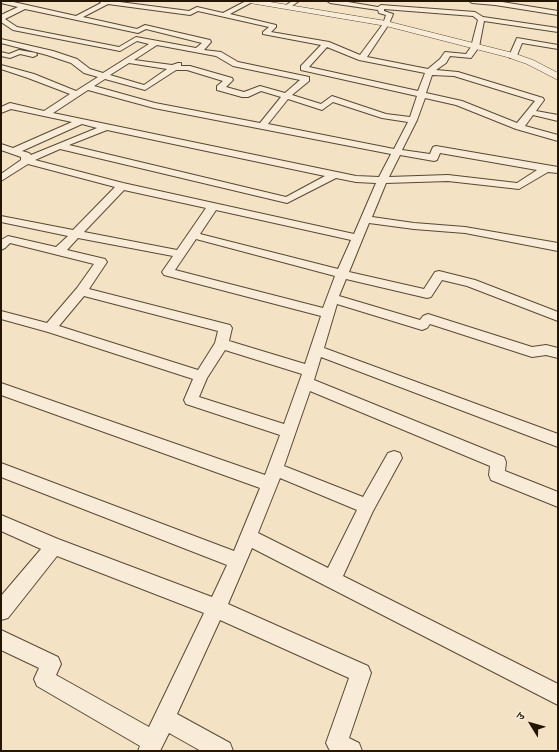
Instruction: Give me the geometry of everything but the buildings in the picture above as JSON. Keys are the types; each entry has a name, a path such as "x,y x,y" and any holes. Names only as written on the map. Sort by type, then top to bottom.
{"street":[{"path":"1,1 138,31 145,27 207,42 198,51 130,99"},
{"path":"37,1 1,19 15,28 120,49 136,39 218,54 236,64 306,80"},
{"path":"224,15 251,1 386,24 512,56 530,62 558,77"},
{"path":"287,8 296,1"},
{"path":"330,1 475,14 481,19 530,18 558,13"},
{"path":"468,1 469,14"},
{"path":"472,1 502,5 558,30"},
{"path":"77,18 104,2 190,14 197,9 274,26 265,33 326,44 362,58 429,72 455,74 540,100 519,128"},
{"path":"362,58 386,24 390,14 381,12 382,6"},
{"path":"1,640 51,664 44,679 151,746 165,719 248,537 308,377 341,274 382,181 413,120 429,72 448,54 468,56 476,47 481,19"},
{"path":"1,46 31,32"},
{"path":"512,56 520,40 558,47"},
{"path":"1,41 28,47 74,61 87,71 145,88"},
{"path":"45,114 155,43"},
{"path":"326,44 304,68 459,102 519,128 558,138"},
{"path":"1,61 28,47"},
{"path":"19,52 74,61"},
{"path":"1,54 10,56"},
{"path":"128,61 174,68 187,68 229,80 220,88 245,95 260,88 322,107 332,99 385,116 413,120"},
{"path":"1,67 31,76 77,94"},
{"path":"262,126 286,96 306,80 320,72"},
{"path":"87,87 130,99 223,119 397,152 434,158 436,149 558,170"},
{"path":"1,110 10,106 80,122 356,179 400,181 448,178 519,186 546,169"},
{"path":"531,112 558,118"},
{"path":"14,151 80,122"},
{"path":"1,178 26,161 58,146 106,127"},
{"path":"58,146 287,200 334,175"},
{"path":"1,147 26,155 26,161"},
{"path":"26,161 122,186 357,238"},
{"path":"59,251 122,186"},
{"path":"213,206 168,272 422,325 428,319 532,352 546,350 558,353"},
{"path":"1,219 179,254"},
{"path":"365,219 414,226 465,230 558,247"},
{"path":"192,235 341,274 428,294 439,275 471,283 558,317"},
{"path":"1,246 8,239 101,262 81,290 50,328"},
{"path":"81,290 225,328 222,344 202,376 191,400 288,431"},
{"path":"1,315 50,328 202,376"},
{"path":"222,344 308,377 498,462 497,475 558,500"},
{"path":"316,350 558,441"},
{"path":"1,389 367,506"},
{"path":"332,580 367,506 394,458"},
{"path":"1,470 238,561"},
{"path":"1,523 54,546 216,608 361,673 337,743 351,751"},
{"path":"248,537 558,695"},
{"path":"1,611 54,546"},
{"path":"165,719 222,751"}]}
